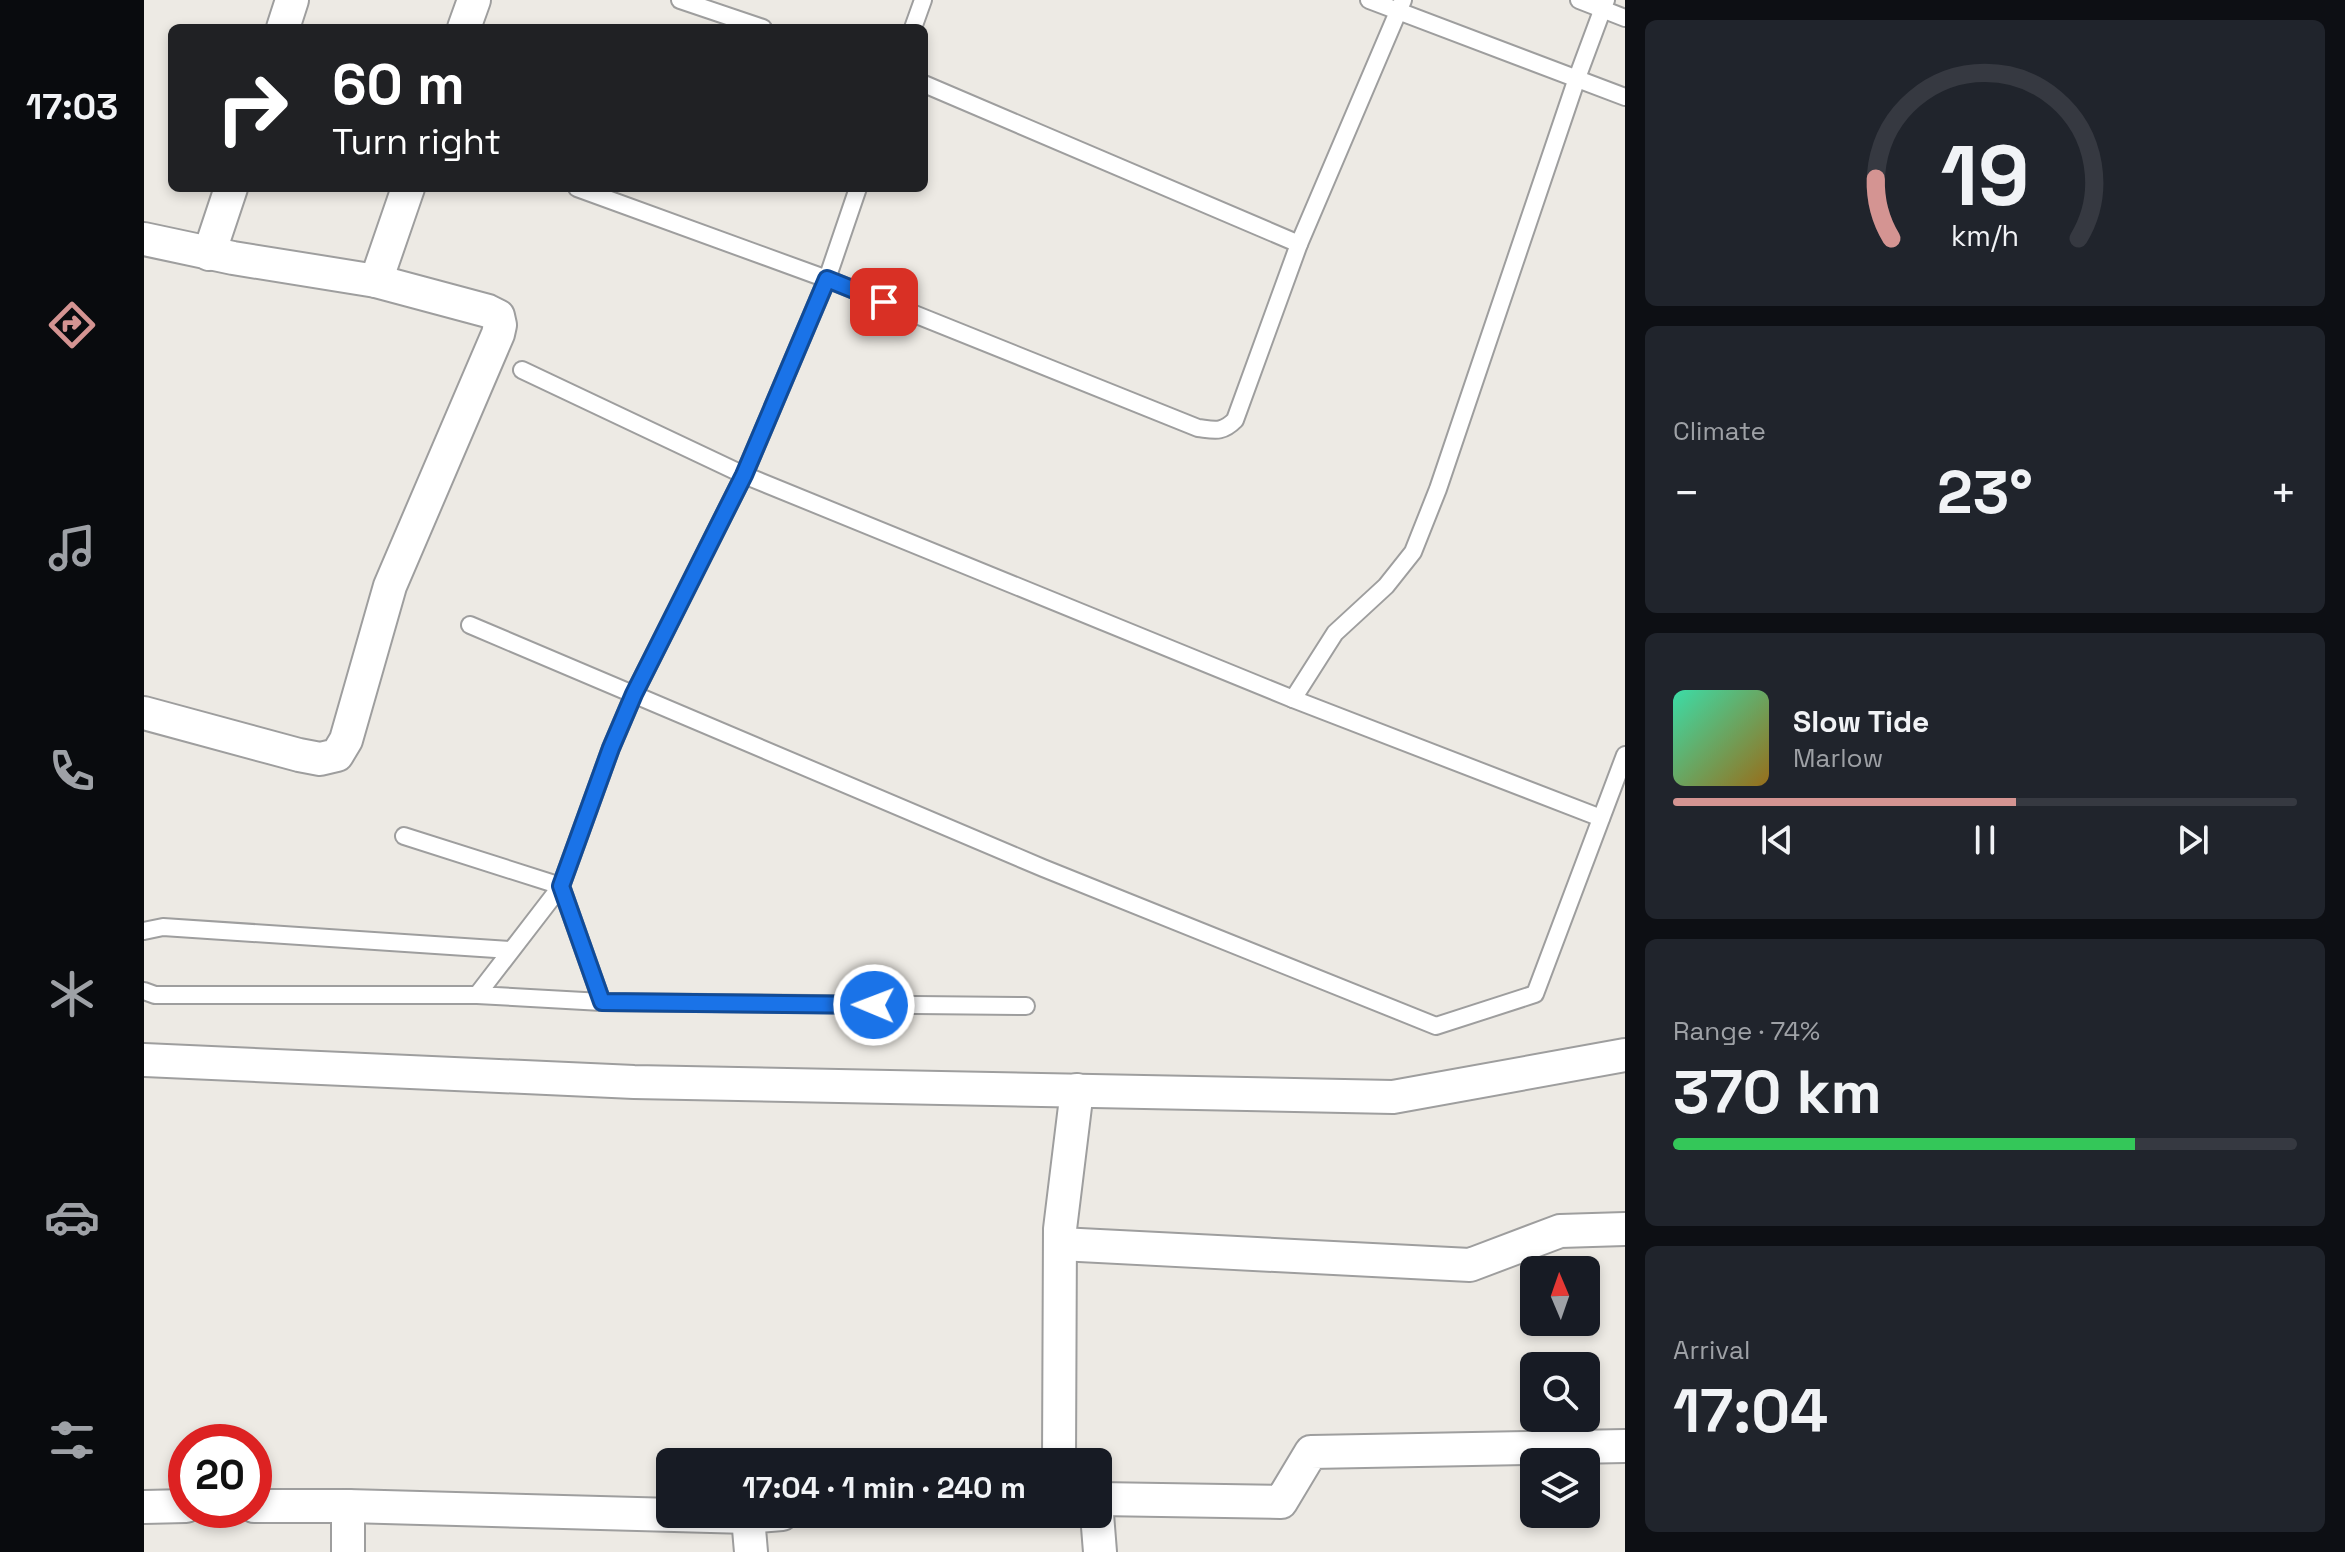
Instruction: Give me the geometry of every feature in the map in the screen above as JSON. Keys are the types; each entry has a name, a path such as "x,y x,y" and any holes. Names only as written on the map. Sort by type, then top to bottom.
{"street":[{"path":"284,24 292,0"},
{"path":"465,24 474,0"},
{"path":"209,254 230,192"},
{"path":"376,281 407,192"},
{"path":"144,239 209,254 376,281 488,311 498,316 500,325 390,586 346,740 337,755 320,759 299,755 144,713"},
{"path":"144,1060 634,1082 1393,1097 1625,1055"},
{"path":"1059,1448 1060,1229 1077,1090"},
{"path":"1060,1244 1470,1265 1560,1231 1625,1229"},
{"path":"1112,1499 1281,1502 1311,1452 1625,1446"},
{"path":"144,1507 168,1506"},
{"path":"272,1506 656,1514"},
{"path":"348,1506 348,1552"},
{"path":"749,1528 751,1552"},
{"path":"1098,1528 1100,1552"}],"lane":[{"path":"680,0 751,24"},
{"path":"914,24 923,0"},
{"path":"1369,0 1401,5 1625,97"},
{"path":"1579,0 1605,4 1625,18"},
{"path":"1293,699 1335,633 1386,586 1413,552 1438,489 1605,4"},
{"path":"588,192 827,279 1198,428 1227,428 1235,420 1299,244 1401,5"},
{"path":"928,86 1299,244"},
{"path":"477,995 561,886 634,694 744,475 827,279 857,192"},
{"path":"522,370 744,475 1293,699 1601,818"},
{"path":"470,625 1043,868 1436,1026 1535,994 1625,755"},
{"path":"404,836 561,886"},
{"path":"561,886 602,1002"},
{"path":"144,931 163,927 511,950"},
{"path":"144,991 155,995 477,995 602,1002 1026,1006"}],"route":[{"path":"874,1005 602,1002 561,886 634,694 744,475 827,279 884,302"}]}
